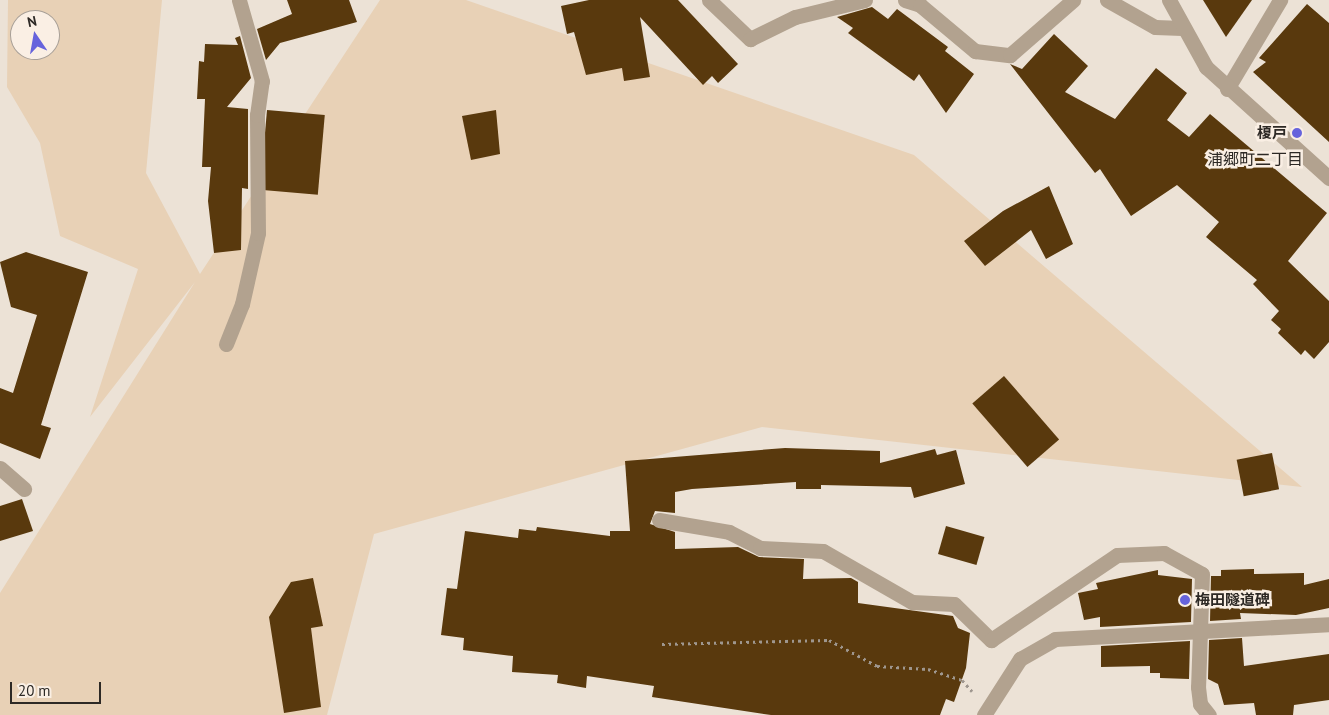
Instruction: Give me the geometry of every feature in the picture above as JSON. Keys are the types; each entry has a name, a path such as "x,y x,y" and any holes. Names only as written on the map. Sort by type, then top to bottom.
{"street":[{"path":"226,344 242,304 258,233 257,115 262,81 239,0"},
{"path":"709,0 750,39 795,18 865,0"},
{"path":"905,0 920,5 975,51 1010,56 1073,0"},
{"path":"1107,0 1155,27 1182,28"},
{"path":"1169,0 1182,28 1227,89 1329,178"},
{"path":"1227,89 1280,0"},
{"path":"0,468 24,489"},
{"path":"659,520 729,532 760,548 823,551 912,602 954,604 991,640 1117,555 1164,553 1202,574 1202,629 1198,686 1200,704 1209,715"},
{"path":"986,711 1020,659 1055,639 1202,629 1329,624"}],"path":[{"path":"662,644 830,640 877,666 928,669 962,680 986,711"}],"shaded area":[{"path":"8,0 162,0 146,173 200,274 380,0 466,0 914,155 1302,487 762,427 374,534 327,715 0,715 0,593 195,282 90,417 138,269 60,236 40,143 7,87"}],"building":[{"path":"287,0 349,0 357,22 280,43 266,60 257,29 292,14"},
{"path":"589,0 678,0 738,64 718,83 712,76 703,85 640,17 650,77 624,81 622,68 586,75 574,32 567,34 561,6"},
{"path":"1203,0 1252,0 1226,37"},
{"path":"1307,4 1329,23 1329,142 1253,72 1266,62 1259,58"},
{"path":"872,7 888,19 897,9 948,47 945,51 974,74 946,113 919,74 914,81 848,33 853,28 837,17"},
{"path":"1054,34 1088,66 1065,92 1115,119 1156,68 1187,93 1167,120 1189,137 1210,114 1327,213 1288,261 1329,301 1329,342 1314,359 1305,350 1301,355 1278,333 1281,329 1271,320 1279,311 1253,284 1257,280 1206,237 1219,222 1177,185 1131,216 1100,169 1095,173 1010,64 1022,69"},
{"path":"240,36 251,78 227,107 248,109 248,189 242,188 241,250 214,253 208,201 211,167 202,167 205,99 197,99 199,61 204,62 205,44 238,45 235,38"},
{"path":"267,110 325,115 318,195 260,190"},
{"path":"496,110 500,154 471,160 462,116"},
{"path":"1049,186 1073,244 1046,259 1031,230 985,266 964,241 1003,211"},
{"path":"26,252 88,272 41,425 51,428 40,459 0,443 0,388 13,393 37,315 11,307 0,262"},
{"path":"1004,376 1059,439 1027,467 972,404"},
{"path":"785,448 880,451 880,463 935,449 937,455 956,450 965,484 914,498 911,487 821,485 821,489 796,489 796,482 692,489 675,492 675,513 655,511 650,524 675,532 675,549 738,547 759,557 804,559 803,579 851,578 858,582 858,603 953,616 958,628 970,633 966,668 954,702 946,699 940,715 771,715 652,697 654,686 587,676 586,688 557,683 558,675 512,672 513,656 463,650 464,638 441,635 447,588 457,589 465,531 518,538 519,529 536,531 537,527 610,536 610,531 630,531 625,461"},
{"path":"1272,453 1279,489 1244,496 1237,460"},
{"path":"22,499 33,531 0,541 0,506"},
{"path":"946,526 984,537 976,565 938,554"},
{"path":"1254,569 1254,574 1304,573 1304,585 1329,579 1329,608 1296,615 1240,613 1241,619 1210,621 1211,576 1221,576 1221,570"},
{"path":"1158,570 1158,575 1192,579 1191,622 1100,627 1100,617 1084,620 1078,593 1098,589 1096,583"},
{"path":"313,578 323,626 311,628 321,707 284,713 269,617 291,582"},
{"path":"1242,638 1244,666 1329,654 1329,700 1294,705 1293,715 1256,715 1254,703 1224,705 1218,684 1208,679 1209,640"},
{"path":"1190,641 1189,679 1160,678 1160,673 1150,673 1150,666 1101,667 1101,646"}],"place":[{"name":"榎戸","path":"1297,133"},
{"name":"梅田隧道碑","path":"1185,600"}],"district":[{"name":"浦郷町二丁目","path":"1255,159"}]}
